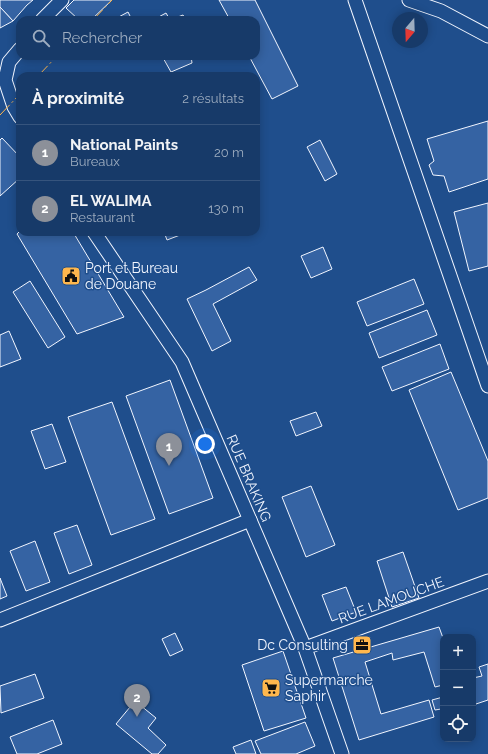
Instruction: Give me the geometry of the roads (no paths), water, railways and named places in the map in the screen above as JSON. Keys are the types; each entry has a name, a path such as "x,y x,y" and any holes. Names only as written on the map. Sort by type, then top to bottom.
{"street":[{"path":"46,16 62,0"},
{"path":"355,0 488,386"},
{"path":"409,0 441,11 488,36"},
{"path":"16,53 9,62 6,80 16,110"},
{"name":"RUE BRAKING","path":"97,236 182,362 305,648 342,754"},
{"path":"0,620 250,520"},
{"name":"RUE LAMOUCHE","path":"305,648 488,581"}],"place":[{"name":"Port et Bureau de Douane","path":"71,276"},
{"name":"National Paints","path":"169,466"},
{"name":"Dc Consulting","path":"362,645"},
{"name":"Supermarche Saphir","path":"271,688"},
{"name":"EL WALIMA","path":"137,717"}]}
